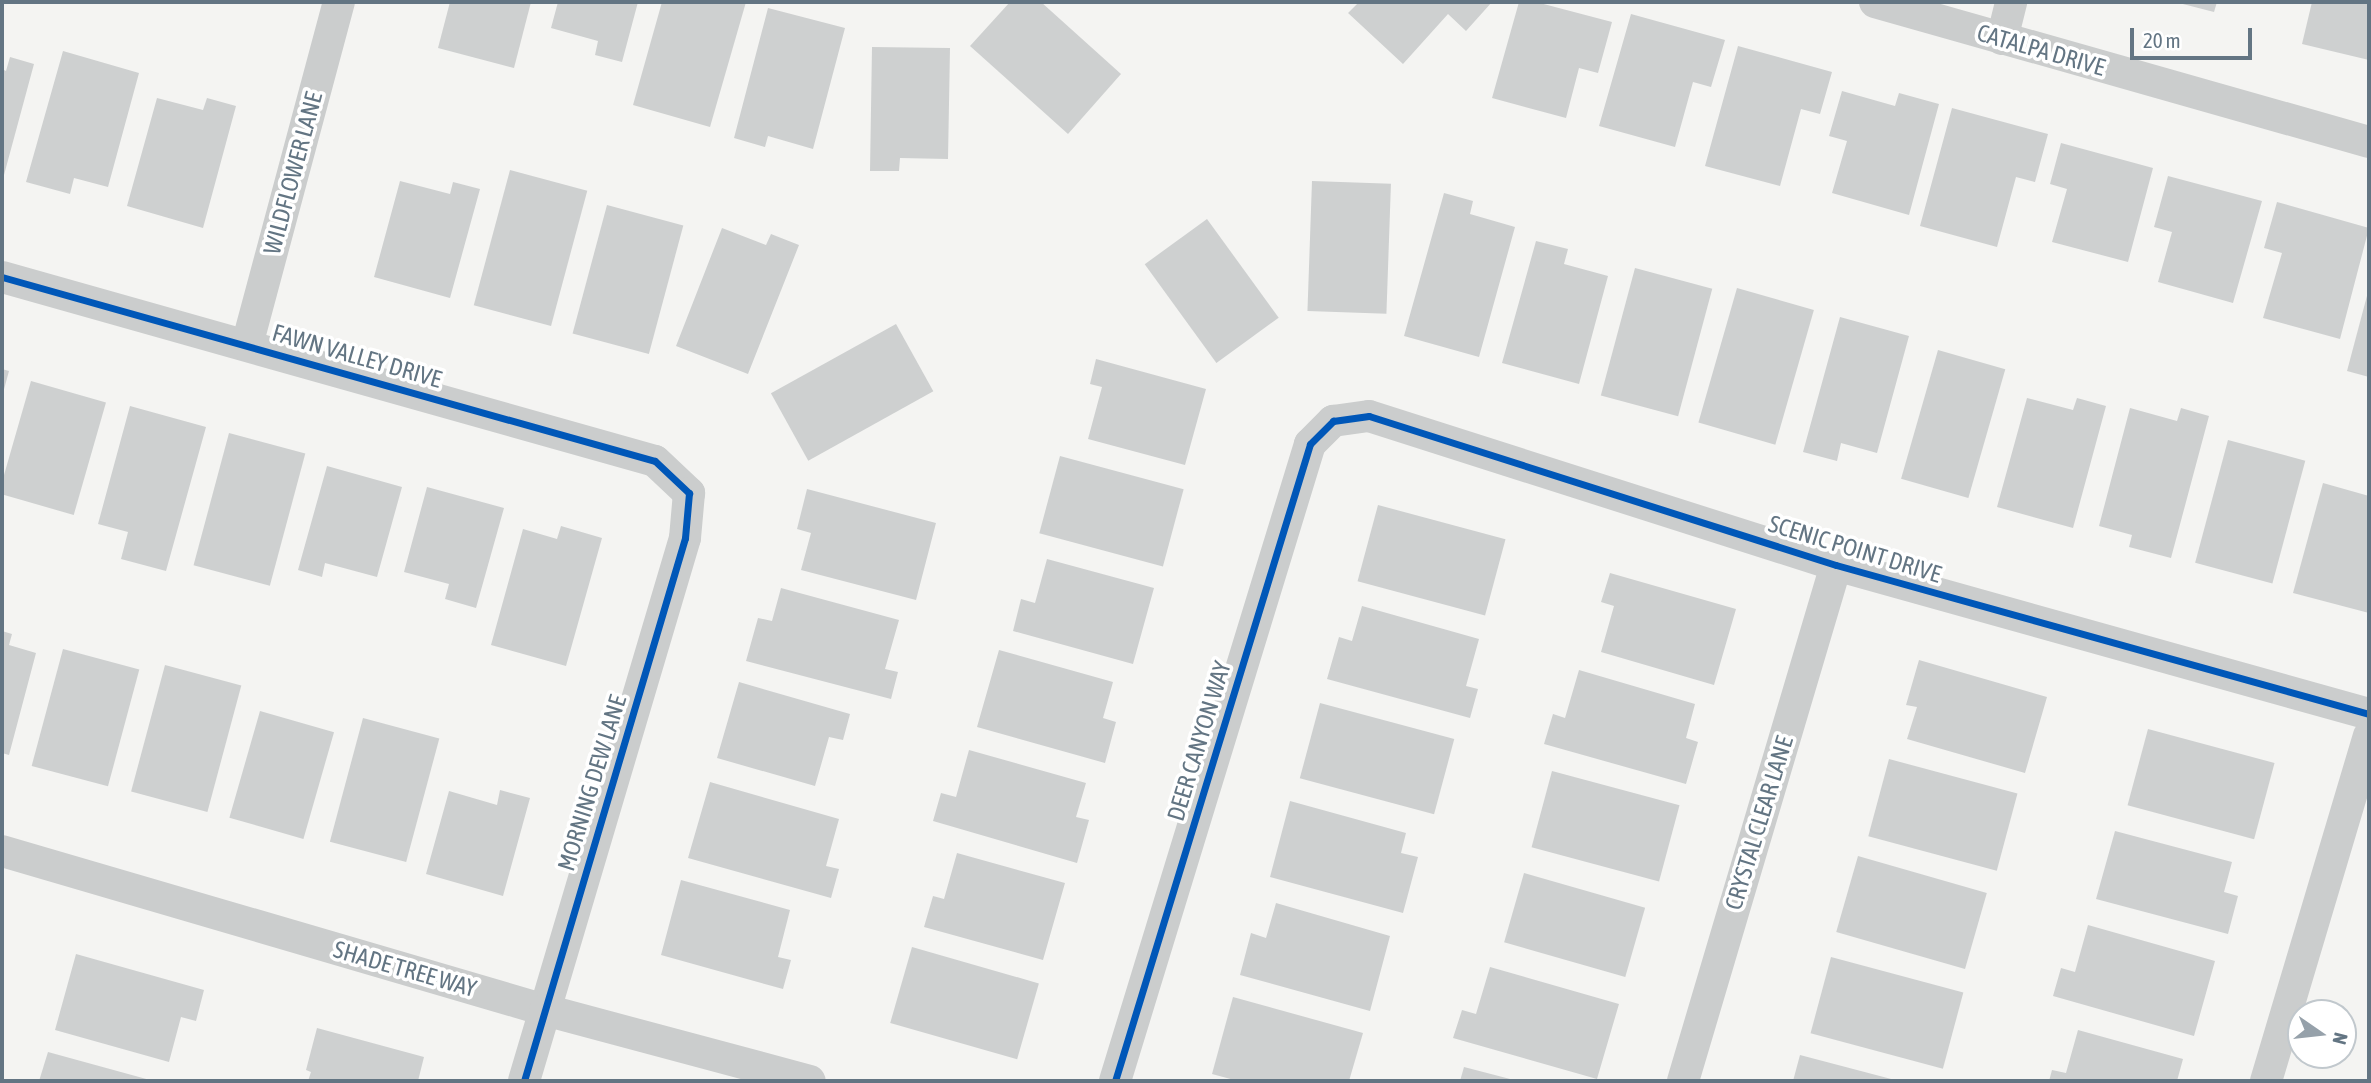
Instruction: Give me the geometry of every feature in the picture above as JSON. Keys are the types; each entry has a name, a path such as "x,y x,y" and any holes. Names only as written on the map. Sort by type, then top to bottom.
{"street":[{"name":"WILDFLOWER LANE","path":"247,345 339,2"},
{"name":"CATALPA DRIVE","path":"1875,2 2369,142"},
{"path":"2002,39 2011,2"},
{"name":"FAWN VALLEY DRIVE","path":"2,277 655,461 689,494"},
{"name":"SCENIC POINT DRIVE","path":"1333,421 1369,416 1836,565 2369,714"},
{"name":"DEER CANYON WAY","path":"1115,1081 1310,444 1333,421"},
{"name":"MORNING DEW LANE","path":"524,1081 685,538 689,494"},
{"name":"CRYSTAL CLEAR LANE","path":"1683,1081 1836,565"},
{"path":"2266,1081 2369,736"},
{"name":"SHADE TREE WAY","path":"2,851 545,1010 810,1081"}],"building":[{"path":"450,2 531,2 514,68 438,48"},
{"path":"558,2 638,2 622,62 595,55 598,41 551,28"},
{"path":"662,2 746,2 710,127 633,105"},
{"path":"1010,2 1041,2 1121,74 1068,134 970,46"},
{"path":"1359,2 1492,2 1466,31 1448,14 1403,64 1348,13"},
{"path":"1519,2 1536,2 1612,22 1598,73 1579,68 1566,118 1492,98"},
{"path":"2175,2 2217,2 2214,12"},
{"path":"2312,2 2369,2 2369,60 2302,44"},
{"path":"768,8 845,28 813,149 768,136 765,147 734,138"},
{"path":"1631,14 1725,40 1711,87 1693,82 1675,147 1599,126"},
{"path":"1738,46 1832,72 1820,114 1801,109 1780,186 1705,166"},
{"path":"872,47 950,48 948,159 900,158 899,171 870,171"},
{"path":"63,51 139,73 108,187 74,178 70,194 26,182"},
{"path":"10,57 34,64 4,175 2,69 6,71"},
{"path":"1842,91 1895,106 1899,93 1939,104 1909,215 1832,193 1847,141 1829,136"},
{"path":"157,98 203,110 207,98 236,106 203,228 127,206"},
{"path":"1952,108 2048,134 2035,182 2016,177 1997,247 1920,226"},
{"path":"2061,143 2153,168 2128,262 2052,242 2067,189 2050,184"},
{"path":"510,170 587,191 551,326 474,305"},
{"path":"2168,176 2262,201 2233,303 2158,282 2172,232 2154,227"},
{"path":"400,181 450,194 453,182 480,189 450,298 374,277"},
{"path":"1312,181 1391,184 1386,314 1307,311"},
{"path":"1444,193 1473,201 1470,214 1515,227 1479,357 1404,336"},
{"path":"2277,202 2369,228 2340,339 2263,318 2282,253 2264,248"},
{"path":"607,205 683,225 649,354 573,333"},
{"path":"1207,219 1279,318 1216,363 1145,264"},
{"path":"722,228 766,245 771,234 799,245 748,374 676,346"},
{"path":"1536,241 1568,249 1564,264 1608,276 1579,384 1502,363"},
{"path":"1635,268 1712,289 1678,416 1601,396"},
{"path":"1737,288 1814,310 1775,445 1698,423"},
{"path":"2369,292 2369,377 2347,371"},
{"path":"1840,317 1909,336 1877,453 1841,443 1837,461 1803,452"},
{"path":"896,324 933,391 808,461 771,393"},
{"path":"1938,350 2005,369 1968,498 1901,479"},
{"path":"1096,359 1206,389 1185,465 1088,439 1102,387 1090,384"},
{"path":"2,369 9,371 3,393 2,392"},
{"path":"31,381 106,402 74,515 2,494 2,482"},
{"path":"2027,398 2073,410 2077,398 2106,406 2073,528 1997,507"},
{"path":"130,406 206,427 166,571 121,559 128,532 98,524"},
{"path":"2130,408 2177,421 2181,408 2209,416 2171,558 2129,547 2132,535 2099,526"},
{"path":"229,433 305,453 270,586 194,565"},
{"path":"2228,440 2305,461 2272,583 2195,563"},
{"path":"1060,456 1184,489 1163,566 1039,533"},
{"path":"327,466 402,487 377,577 325,563 322,577 298,570"},
{"path":"2323,483 2369,496 2369,613 2293,593"},
{"path":"427,487 504,508 476,608 445,599 449,584 404,572"},
{"path":"807,489 936,523 916,600 801,570 811,533 797,529"},
{"path":"1378,505 1506,539 1485,615 1358,581"},
{"path":"561,526 602,538 566,666 491,645 523,529 557,539"},
{"path":"1047,559 1154,588 1133,664 1013,631 1021,599 1035,603"},
{"path":"1610,573 1736,609 1714,685 1601,652 1614,606 1601,602"},
{"path":"781,588 899,620 885,669 898,672 891,699 746,661 758,618 772,621"},
{"path":"1362,606 1479,639 1466,686 1478,689 1470,718 1327,679 1339,637 1352,641"},
{"path":"2,631 12,634 9,645 36,653 9,755 2,753"},
{"path":"63,649 139,669 108,786 32,766"},
{"path":"999,650 1113,682 1103,718 1116,722 1105,763 977,727"},
{"path":"1919,660 2047,697 2025,773 1907,739 1917,707 1906,705"},
{"path":"165,665 241,685 207,812 131,792"},
{"path":"1579,670 1695,704 1686,738 1698,742 1686,784 1544,744 1553,714 1565,718"},
{"path":"739,682 850,714 843,740 829,737 815,786 717,758"},
{"path":"1320,703 1454,739 1434,814 1300,778"},
{"path":"260,711 334,732 303,839 229,818"},
{"path":"363,718 439,738 406,862 330,842"},
{"path":"2148,729 2275,763 2254,839 2128,805"},
{"path":"969,750 1086,783 1076,817 1089,820 1077,863 933,821 941,793 956,797"},
{"path":"1889,759 2017,793 1997,871 1868,836"},
{"path":"1552,771 1680,805 1659,881 1532,847"},
{"path":"710,782 839,819 826,866 839,869 831,898 688,858"},
{"path":"500,790 530,798 503,896 426,874 449,791 497,805"},
{"path":"1290,801 1406,833 1401,853 1418,857 1403,913 1270,877"},
{"path":"2115,831 2232,862 2224,892 2238,896 2228,934 2096,899"},
{"path":"957,853 1065,883 1043,960 924,927 933,896 944,899"},
{"path":"1858,856 1987,893 1965,969 1836,932"},
{"path":"1524,873 1645,908 1625,977 1504,942"},
{"path":"681,880 790,910 778,957 791,960 783,989 661,955"},
{"path":"1276,903 1390,936 1370,1011 1240,975 1251,933 1266,938"},
{"path":"2088,925 2215,961 2194,1036 2053,996 2061,968 2075,972"},
{"path":"912,947 1039,983 1017,1059 890,1023"},
{"path":"76,954 204,990 196,1021 181,1017 169,1062 55,1030"},
{"path":"1831,957 1963,992 1943,1069 1811,1033"},
{"path":"1490,967 1619,1004 1597,1079 1453,1038 1462,1010 1476,1014"},
{"path":"1233,997 1363,1033 1349,1081 1238,1081 1212,1074"},
{"path":"317,1028 424,1057 418,1081 308,1081 311,1072 306,1070"},
{"path":"2078,1030 2183,1059 2177,1081 2049,1081 2052,1070 2066,1073"},
{"path":"48,1052 150,1080 150,1081 39,1081"},
{"path":"1800,1055 1895,1080 1895,1081 1793,1081"},
{"path":"1464,1067 1514,1080 1514,1081 1460,1081"}],"cycle path":[{"path":"2,277 655,461 689,493 685,538 524,1081"},
{"path":"1115,1081 1310,444 1333,421 1369,416 1836,565 2369,714"}]}
